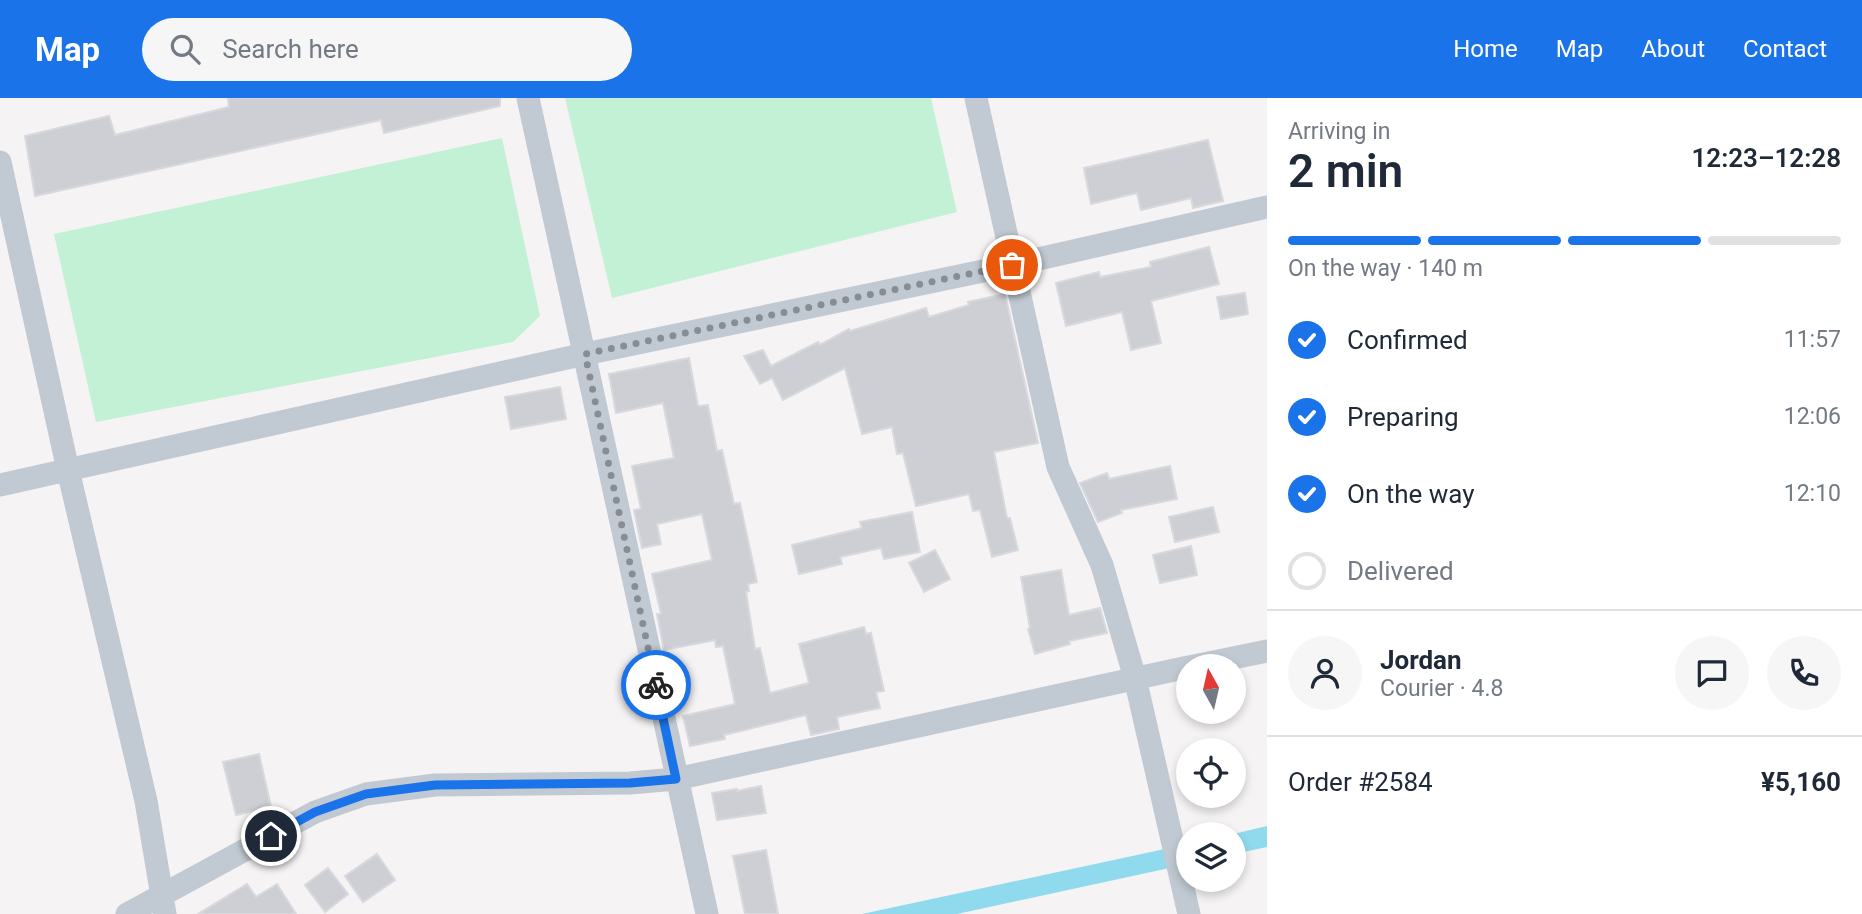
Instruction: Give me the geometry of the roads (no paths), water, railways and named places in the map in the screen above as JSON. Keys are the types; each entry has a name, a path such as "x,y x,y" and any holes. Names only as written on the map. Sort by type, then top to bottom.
{"street":[{"path":"528,98 707,914"},
{"path":"976,98 1058,467 1102,565 1135,678 1189,914"},
{"path":"0,162 68,470 146,802 163,905"},
{"path":"0,485 585,354 1012,265 1267,207"},
{"path":"1246,655 1267,651"},
{"path":"127,914 163,905 315,812 366,794 435,785 630,783 676,779 1176,670"}],"water":[{"path":"1267,826 1267,847 1246,851 1246,831"},
{"path":"1176,847 1176,867 957,914 862,914"}]}
